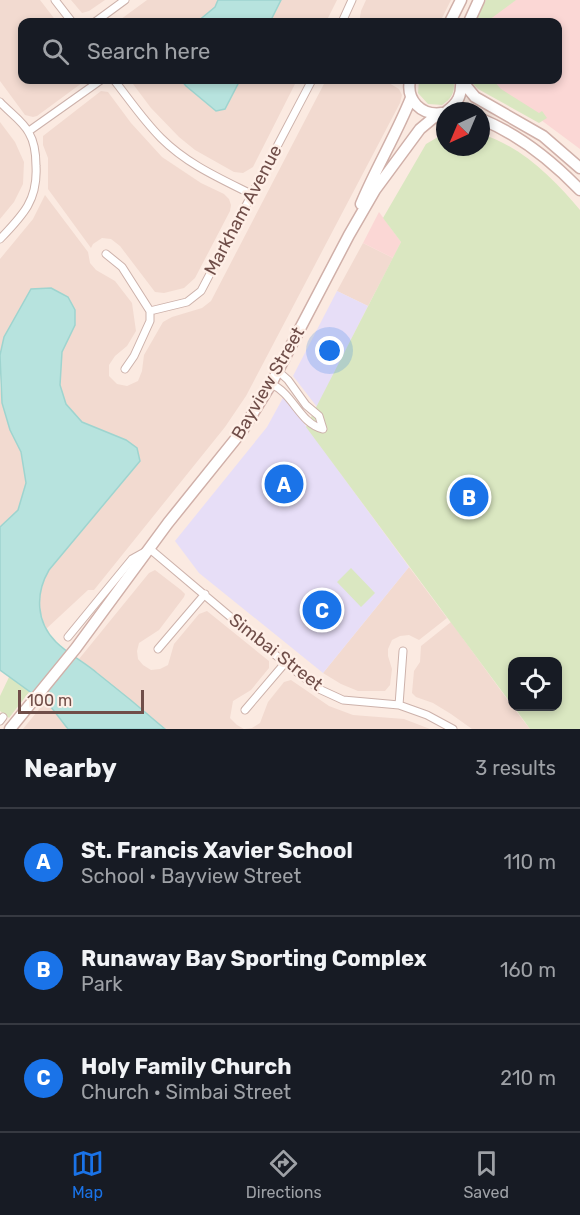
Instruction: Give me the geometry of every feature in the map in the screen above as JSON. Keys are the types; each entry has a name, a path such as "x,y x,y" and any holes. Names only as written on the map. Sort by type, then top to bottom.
{"main road":[{"path":"452,18 461,0"},
{"path":"471,18 479,0"},
{"path":"457,102 462,89 461,84"},
{"path":"464,84 483,103 549,141 580,168"},
{"path":"408,86 419,108 425,112 436,112"},
{"name":"Bayview Street","path":"10,729 76,648 242,431 271,384 348,235 373,175 402,122 408,86"},
{"name":"Bayview Street","path":"348,235 391,166 424,125 436,118"},
{"path":"490,124 529,146 554,165 580,190"},
{"path":"529,146 549,141"}],"street":[{"path":"55,0 69,18"},
{"path":"101,18 126,0"},
{"path":"344,18 352,0"},
{"path":"29,131 95,84"},
{"path":"117,84 154,130 177,152 206,172 251,194"},
{"name":"Markham Avenue","path":"150,311 187,302 201,291 310,84"},
{"path":"0,102 29,131 35,150 37,175 33,197 22,216 0,239"},
{"path":"106,254 122,267 150,311 150,321 134,356 125,369"},
{"path":"271,384 286,394 312,424 323,429 320,416 306,405 288,380 278,371"},
{"name":"Simbai Street","path":"150,549 319,689 343,700 399,705 427,715 453,729"},
{"name":"Bayview Street","path":"68,637 132,559 150,549"},
{"path":"158,649 205,594"},
{"path":"399,705 403,651"},
{"path":"245,710 285,663"}],"shaded area":[{"path":"0,0 40,0 54,18 18,18 18,84 81,84 33,117 25,115 0,81"},
{"path":"71,0 105,0 82,13"},
{"path":"147,0 218,0 215,7 202,18 122,18"},
{"path":"281,0 337,0 328,18 272,18"},
{"path":"366,0 451,0 442,18 360,18"},
{"path":"493,0 580,0 580,149 492,84 562,84 562,18 484,18"},
{"path":"133,84 184,84 216,111 225,109 238,84 295,84 253,167 243,173 234,172 195,150 151,108"},
{"path":"324,84 391,84 399,89 402,95 400,103 246,396 225,427 94,590 88,590 46,629 40,611 39,597 42,582 49,570 140,460 137,448 126,440 82,422 66,404 60,385 62,352 75,325 4,337 0,355 0,259 33,219 45,195 88,252 90,263 96,270 115,281 132,303 136,331 127,346 115,356 109,365 109,376 117,384 127,386 138,381 144,355 163,322 202,308 211,301"},
{"path":"101,91 108,92 131,123 162,157 229,199 230,211 195,278 184,288 164,293 155,292 120,246 111,239 102,238 91,248 48,189 48,158 43,145 43,136"},
{"path":"0,122 15,142 24,162 23,184 14,202 0,219"},
{"path":"379,212 401,242 393,258 363,243"},
{"path":"363,243 393,258 368,306 337,291"},
{"path":"337,291 368,306 317,407 293,376"},
{"path":"0,385 2,403 10,430 21,452 26,483 18,510 0,527"},
{"path":"284,396 409,567 323,673 199,573 175,541 267,427"},
{"path":"409,567 447,618 419,640 409,635 392,640 388,649 392,669 390,685 385,691 358,691 323,673"},
{"path":"155,570 185,594 159,630 139,643 138,659 151,670 168,665 174,644 199,614 207,611 269,661 269,668 251,690 233,701 230,718 244,729 165,729 79,659 149,573"},
{"path":"451,622 508,700 508,711 516,711 530,729 472,729 433,703 416,697 412,693 414,671 420,662 421,646"},
{"path":"291,680 329,706 353,715 404,719 430,729 244,729 252,728 260,723 268,702 284,682"},
{"path":"45,702 51,707 68,729 23,729"}],"green space":[{"path":"486,0 516,0 492,18 477,18"},
{"path":"419,84 454,84 452,94 446,102 428,104 418,93"},
{"path":"473,84 497,84 539,113 542,111 547,118 539,123"},
{"path":"490,137 496,139 523,155 548,175 580,210 580,729 530,729 517,711 562,711 562,657 508,657 508,700 306,427 401,242 383,218 426,144 436,138 436,156 490,156"},
{"path":"351,568 375,593 361,607 337,582"},
{"path":"10,675 30,691 9,718 0,711 0,696"}],"water":[{"path":"218,0 281,0 272,18 202,18 215,7"},
{"path":"184,84 238,84 225,109 216,111"},
{"path":"51,288 68,297 75,310 75,325 62,352 60,385 66,404 82,422 126,440 137,448 140,461 49,570 41,589 41,617 44,626 56,642 165,729 68,729 51,707 0,670 0,527 18,510 26,483 21,452 10,430 2,403 0,355 4,337 31,289"}],"place":[{"name":"St. Francis Xavier School","path":"284,484"},
{"name":"Runaway Bay Sporting Complex","path":"469,497"},
{"name":"Holy Family Church","path":"322,610"}]}
